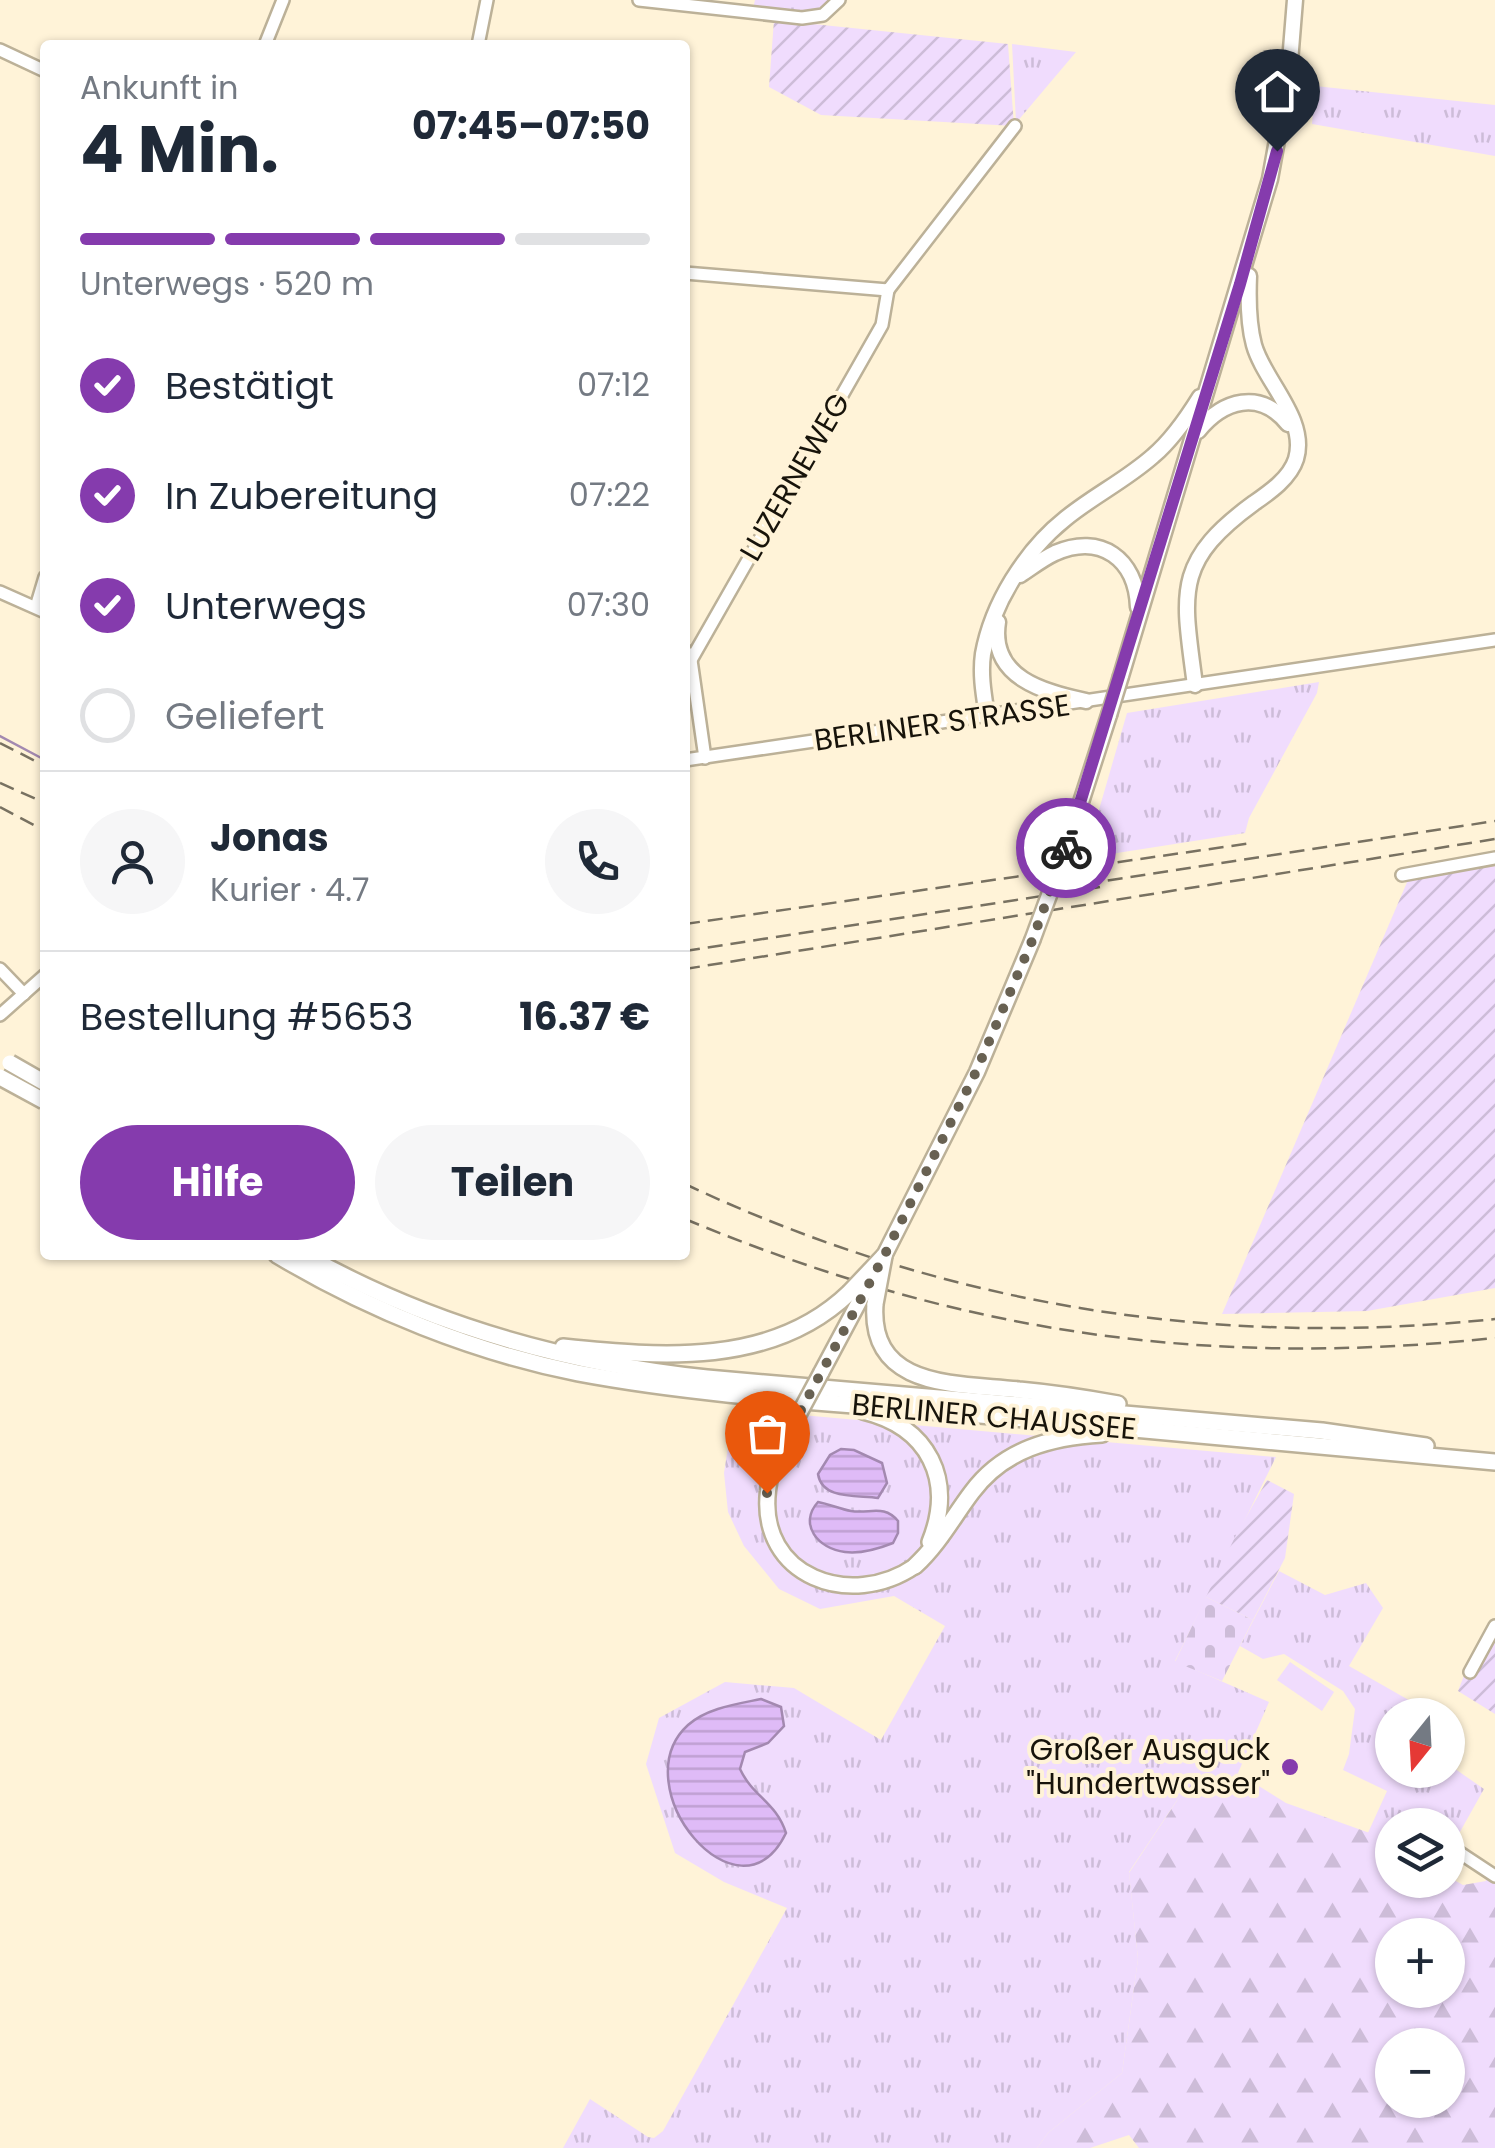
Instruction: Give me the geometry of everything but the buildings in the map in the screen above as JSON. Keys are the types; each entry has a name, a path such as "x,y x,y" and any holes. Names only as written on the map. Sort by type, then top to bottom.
{"highway":[{"path":"3,1066 40,1082"},
{"path":"3,1066 40,1098"},
{"path":"509,1341 664,1355 712,1352 777,1339 862,1298 884,1256"},
{"path":"862,1298 884,1256"},
{"name":"BERLINER CHAUSSEE","path":"286,1260 395,1315 574,1372 825,1402 1495,1462"},
{"name":"BERLINER CHAUSSEE","path":"315,1260 400,1303 509,1341 656,1373 1322,1432 1495,1453"},
{"path":"862,1298 891,1359 926,1379 1090,1399 1180,1419"},
{"path":"825,1402 890,1420 924,1446 935,1466 940,1492 939,1520 916,1566"},
{"path":"916,1566 931,1552 974,1489 1000,1464 1028,1446 1060,1437 1158,1431"}],"main road":[{"path":"884,1256 976,1072 1064,855 1250,253 1281,128 1296,0"},
{"path":"1195,685 1186,612 1194,564 1228,521 1276,486 1297,457 1298,439 1291,416 1255,348 1249,316 1250,253"},
{"path":"986,716 983,654 1001,602 1024,562 1060,522 1152,457 1212,379"},
{"path":"1194,435 1218,410 1246,401 1273,409 1298,439"},
{"path":"1015,578 1056,552 1077,547 1113,553 1133,575 1138,620"},
{"path":"1001,602 996,634 1011,669 1030,685 1050,694 1086,701"},
{"path":"862,1298 779,1451 767,1493 774,1536 799,1568 819,1581 839,1587 883,1584 916,1566"}],"street":[{"path":"267,40 284,0"},
{"path":"479,40 487,0"},
{"path":"639,0 802,18 823,15 840,0"},
{"path":"0,50 40,69"},
{"path":"690,274 888,290 1015,126"},
{"name":"LUZERNEWEG","path":"690,652 882,325 888,290"},
{"path":"0,592 40,610"},
{"name":"BERLINER STRASSE","path":"690,759 1495,640"},
{"path":"690,668 704,758"},
{"path":"1402,876 1495,858"},
{"path":"0,969 24,994"},
{"path":"0,1015 40,980"},
{"path":"1470,1672 1495,1626"},
{"path":"1465,1856 1495,1876"}],"green space":[{"path":"755,0 832,0 814,10 794,13 753,9"},
{"path":"774,20 1008,44 1014,126 821,115 769,87"},
{"path":"1012,44 1076,52 1016,123 1016,122"},
{"path":"1315,86 1495,105 1495,156 1312,124"},
{"path":"1319,682 1317,693 1249,818 1245,833 1085,858 1127,713"},
{"path":"1495,866 1495,1288 1367,1311 1222,1314 1408,880"},
{"path":"734,1409 1276,1457 1175,1661 1269,1702 1238,1773 1188,1784 1129,1872 1138,1959 1122,2073 1048,2133 1037,2148 563,2148 590,2099 648,2137 654,2138 663,2131 787,1908 724,1882 675,1853 646,1764 659,1718 725,1682 794,1688 881,1740 945,1626 894,1596 820,1609 779,1589 744,1546 728,1512 724,1473"},
{"path":"1267,1480 1294,1494 1285,1558 1253,1620 1206,1597"},
{"path":"1279,1571 1325,1595 1366,1583 1383,1608 1349,1666 1405,1698 1375,1698 1375,1785 1343,1770 1355,1709 1343,1691 1284,1654 1263,1659 1240,1646"},
{"path":"1206,1597 1253,1620 1222,1681 1175,1662"},
{"path":"1495,1625 1495,1714 1458,1691 1467,1668"},
{"path":"1290,1662 1334,1692 1322,1711 1277,1680"},
{"path":"1238,1773 1286,1803 1375,1835 1375,1898 1465,1898 1465,1885 1486,1881 1484,1870 1495,1876 1495,2148 1139,2148 1129,2135 1090,2148 1037,2148 1048,2133 1122,2073 1138,1959 1129,1873 1188,1784"},
{"path":"1465,1776 1484,1789 1465,1823 1465,1808 1379,1808 1387,1791 1381,1788 1465,1788"},
{"path":"1375,1817 1375,1838 1367,1835"}],"shaded area":[{"path":"841,1449 854,1450 882,1463 887,1483 878,1498 842,1495 821,1482 818,1474 830,1455"},
{"path":"818,1502 851,1511 887,1513 898,1521 898,1533 893,1543 875,1549 835,1550 819,1541 811,1527 812,1510"},
{"path":"761,1699 781,1707 784,1726 768,1743 745,1752 740,1769 782,1822 786,1833 766,1859 741,1866 717,1858 694,1838 677,1812 668,1781 671,1751 688,1725 704,1714"}],"waterway":[{"path":"0,736 40,757"}],"railway":[{"path":"0,743 40,763"},
{"path":"0,783 40,801"},
{"path":"0,807 40,828"},
{"path":"1085,884 1495,821"},
{"path":"690,968 1495,839"},
{"path":"690,923 1252,843"},
{"path":"690,950 1100,887"},
{"path":"0,1078 40,1072"},
{"path":"690,1186 782,1226 880,1260 980,1288 1081,1308 1183,1321 1286,1328 1390,1327 1495,1319"},
{"path":"690,1221 885,1290 983,1314 1082,1332 1181,1344 1283,1348 1495,1338"}],"way so far":[{"path":"767,1493 779,1451 932,1164 976,1072 1032,941 1066,848"}],"place":[{"name":"Großer Ausguck \"Hundertwasser\"","path":"1290,1767"}],"route":[{"path":"1066,848 1240,284 1277,151"}]}
